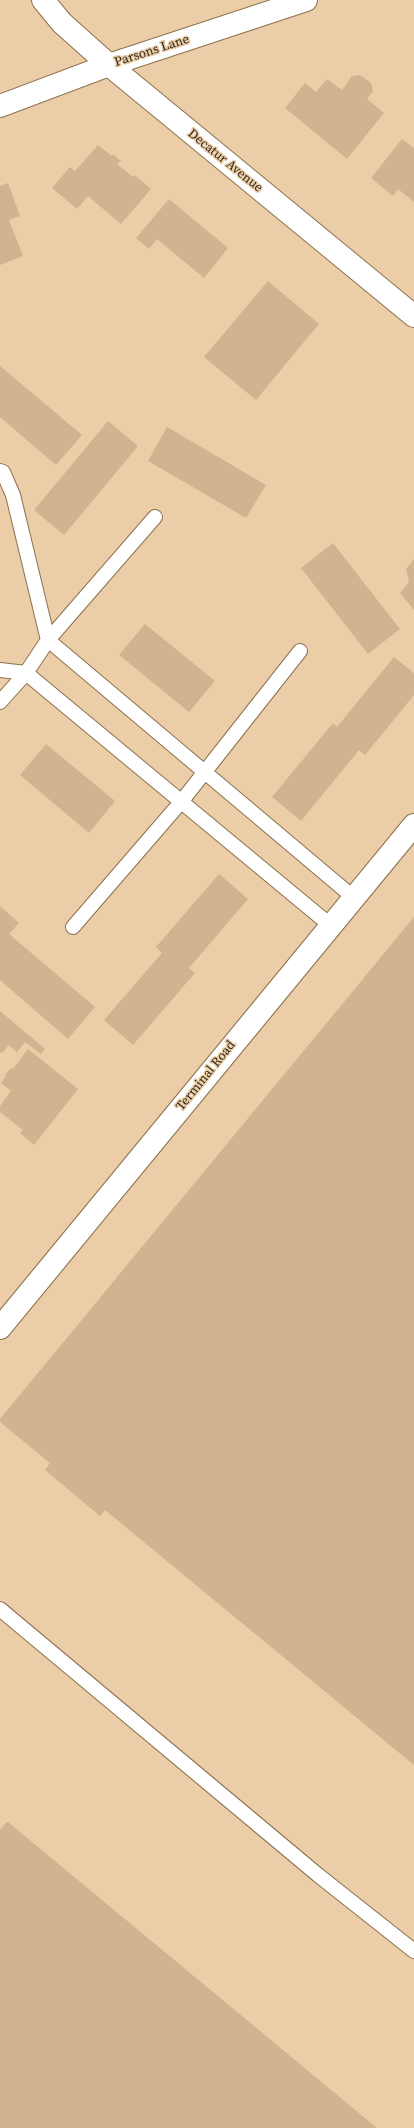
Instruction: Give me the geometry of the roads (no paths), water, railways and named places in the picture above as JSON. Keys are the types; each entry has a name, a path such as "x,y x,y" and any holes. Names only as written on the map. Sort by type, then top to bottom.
{"street":[{"name":"Decatur Avenue","path":"43,0 62,23 108,65 414,316"},
{"name":"Parsons Lane","path":"0,106 108,65 306,0"},
{"name":"Terminal Road","path":"0,1328 353,897 414,825"}],"lane":[{"path":"0,471 3,472 14,495 48,640 353,897"},
{"path":"0,702 26,673 48,640 155,517"},
{"path":"73,926 182,802 300,651"},
{"path":"0,670 26,673 330,925"},
{"path":"1,1612 318,1875 414,1951"}]}
